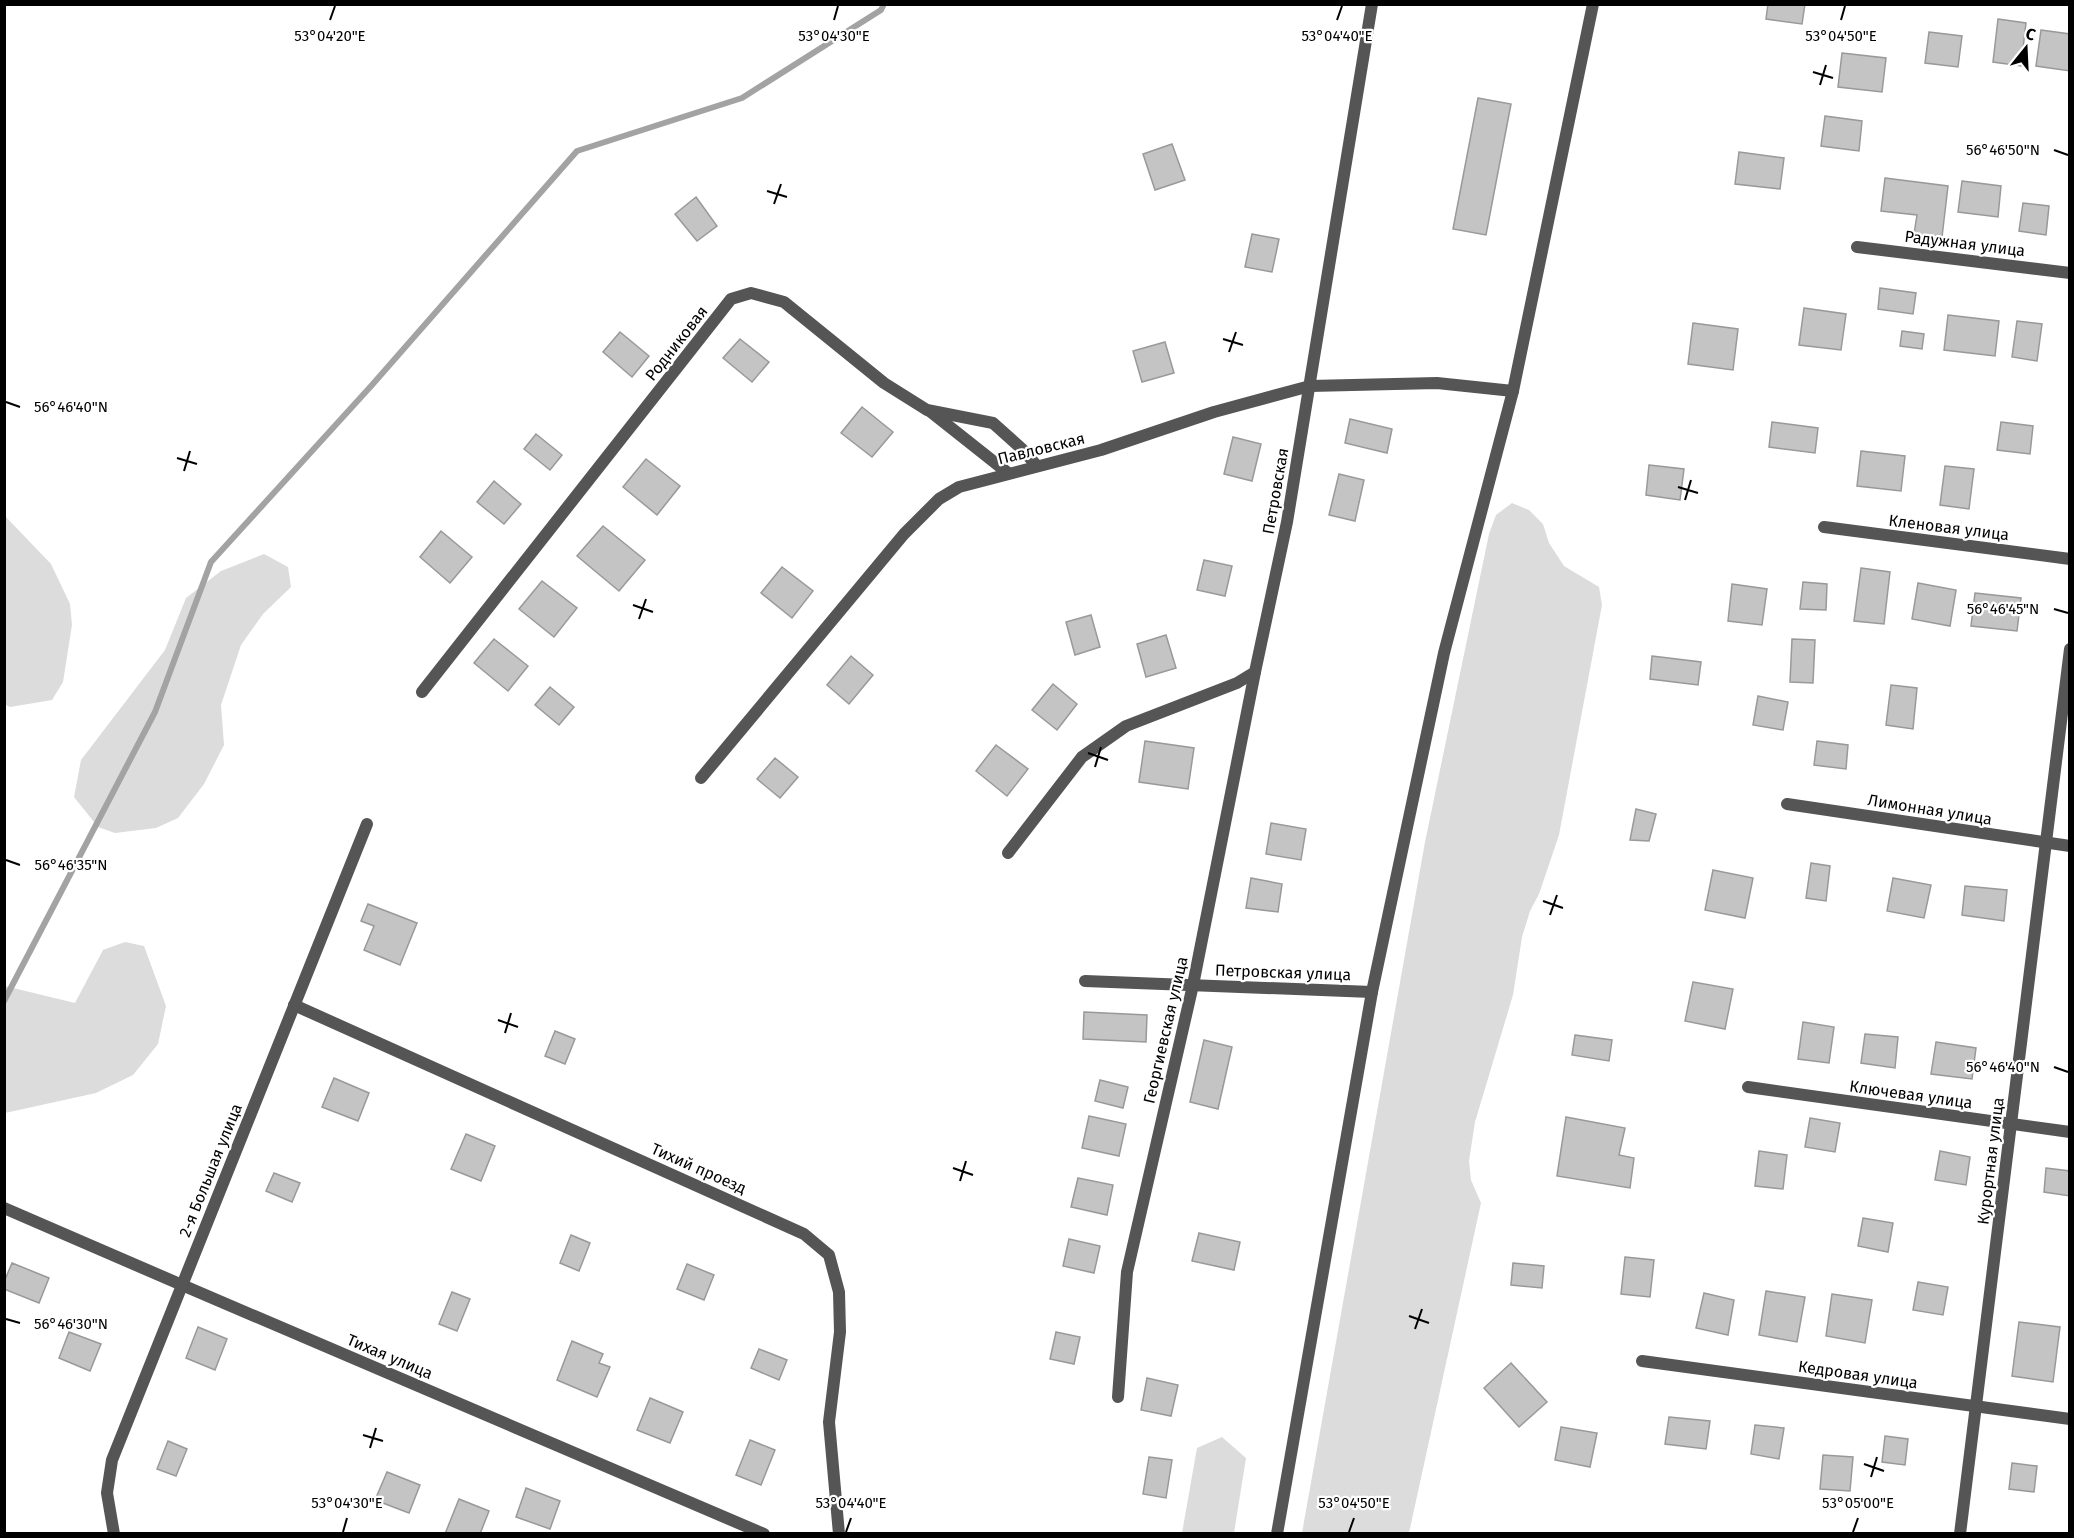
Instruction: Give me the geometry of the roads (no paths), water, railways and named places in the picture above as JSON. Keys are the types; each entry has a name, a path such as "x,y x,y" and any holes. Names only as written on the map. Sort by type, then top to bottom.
{"street":[{"name":"Петровская","path":"1255,672 1287,522 1372,4"},
{"path":"1277,1533 1372,992 1443,653 1513,391 1593,4"},
{"name":"Радужная улица","path":"1857,247 2070,273"},
{"name":"Родниковая","path":"422,692 731,299 751,293 784,302 884,382 927,410 993,423 1022,449 1036,466"},
{"name":"Павловская","path":"701,778 904,534 939,499 959,487 1101,450 1214,412 1310,386 1437,383 1513,391"},
{"path":"927,410 1008,473"},
{"name":"Кленовая улица","path":"1824,527 2070,559"},
{"name":"Курортная улица","path":"1960,1533 2070,649"},
{"path":"1008,853 1082,757 1126,726 1237,682 1255,672"},
{"name":"Георгиевская улица","path":"1118,1397 1127,1272 1193,985 1255,672"},
{"name":"Лимонная улица","path":"1787,804 2070,846"},
{"name":"2-я Большая улица","path":"114,1533 107,1493 111,1460 367,824"},
{"name":"Петровская улица","path":"1085,981 1372,992"},
{"name":"Тихий проезд","path":"294,1005 804,1234 829,1255 839,1292 840,1332 829,1422 839,1533"},
{"name":"Ключевая улица","path":"1748,1087 2070,1132"},
{"name":"Тихая улица","path":"4,1208 764,1533"},
{"name":"Кедровая улица","path":"1642,1361 2070,1419"}],"waterway":[{"path":"4,1001 155,712 211,562 372,385 577,151 742,98 881,10 884,4"}]}
